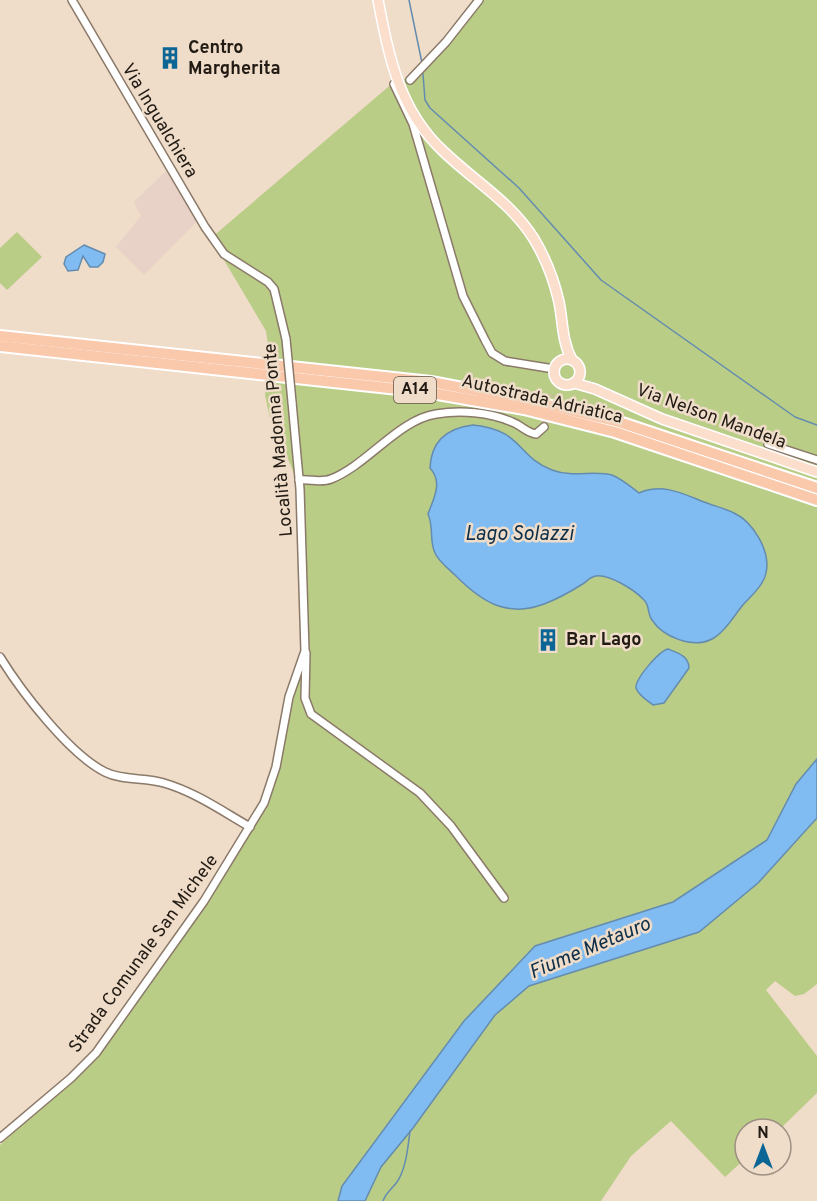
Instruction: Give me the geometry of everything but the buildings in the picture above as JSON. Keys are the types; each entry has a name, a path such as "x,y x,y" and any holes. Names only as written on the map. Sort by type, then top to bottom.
{"highway":[{"name":"Autostrada Adriatica","path":"0,336 431,382 526,399 619,422 817,488"},
{"name":"Autostrada Adriatica","path":"0,346 426,392 524,409 615,432 817,500"}],"main road":[{"path":"378,0 392,65 406,104 436,145 504,202 521,220 545,258 553,278 564,340 572,360"},
{"path":"560,360 572,360 577,363 580,372 574,383 567,385 558,382 554,369 560,360 564,340"},
{"name":"Via Nelson Mandela","path":"580,372 595,389"},
{"name":"Via Nelson Mandela","path":"574,383 595,389 662,419 817,472"}],"street":[{"name":"Via Ingualchiera","path":"72,0 164,159 224,254"},
{"path":"410,80 479,0"},
{"path":"394,84 413,124 463,296 492,353 505,361 554,369"},
{"name":"Località Madonna Ponte","path":"224,254 268,282 274,289 286,339 299,480 307,657 305,698 311,714 420,793 451,826 504,898"},
{"path":"299,480 331,479 359,463 405,428 424,417 436,414 475,413 497,417 536,434 544,427"},
{"path":"768,444 817,460"},
{"name":"Località Madonna Ponte","path":"250,827 264,803 276,767 287,706 305,651"},
{"path":"0,657 36,708 100,769 118,776 162,782 173,786 210,803 250,827"},
{"name":"Strada Comunale San Michele","path":"0,1138 71,1078 96,1053 184,930 250,827"}],"shaded area":[{"path":"166,171 198,220 144,275 116,247 141,216 134,202"}],"green space":[{"path":"480,0 817,0 817,984 804,994 795,996 775,981 766,990 817,1056 817,1093 792,1117 733,1117 733,1170 725,1177 671,1121 631,1156 601,1201 0,1201 0,1145 96,1057 196,911 267,801 281,728 306,643 298,483 269,414 265,395 268,344 266,331 211,238 394,82 413,76"},
{"path":"17,232 42,257 7,290 0,283 0,248"}],"water":[{"path":"84,245 105,254 103,262 98,267 90,267 83,256 78,270 68,271 64,264 66,257"},
{"name":"Lago Solazzi","path":"473,425 501,432 540,464 552,470 612,475 639,493 656,489 672,490 734,513 754,530 763,547 767,564 763,582 721,633 712,639 696,643 679,640 663,632 652,620 647,605 640,596 628,587 601,576 592,577 559,598 531,608 507,608 486,600 466,585 437,556 432,544 428,514 437,484 430,468 437,443 456,429"},
{"path":"668,649 685,658 689,668 664,703 653,705 639,693 636,688 637,684 643,672"},
{"name":"Fiume Metauro","path":"817,759 817,818 758,883 699,932 529,986 495,1015 413,1128 381,1167 365,1201 338,1201 342,1186 464,1021 535,946 673,902 767,840 796,784"}],"waterway":[{"path":"409,0 422,63"},
{"path":"423,74 425,100 430,108 519,188 601,280 795,417 817,425"},
{"path":"383,1201 403,1171 410,1131"}],"tunnel":[{"path":"544,427 552,395"}],"place":[{"name":"Centro Margherita","path":"170,58"},
{"name":"Bar Lago","path":"548,640"}]}
